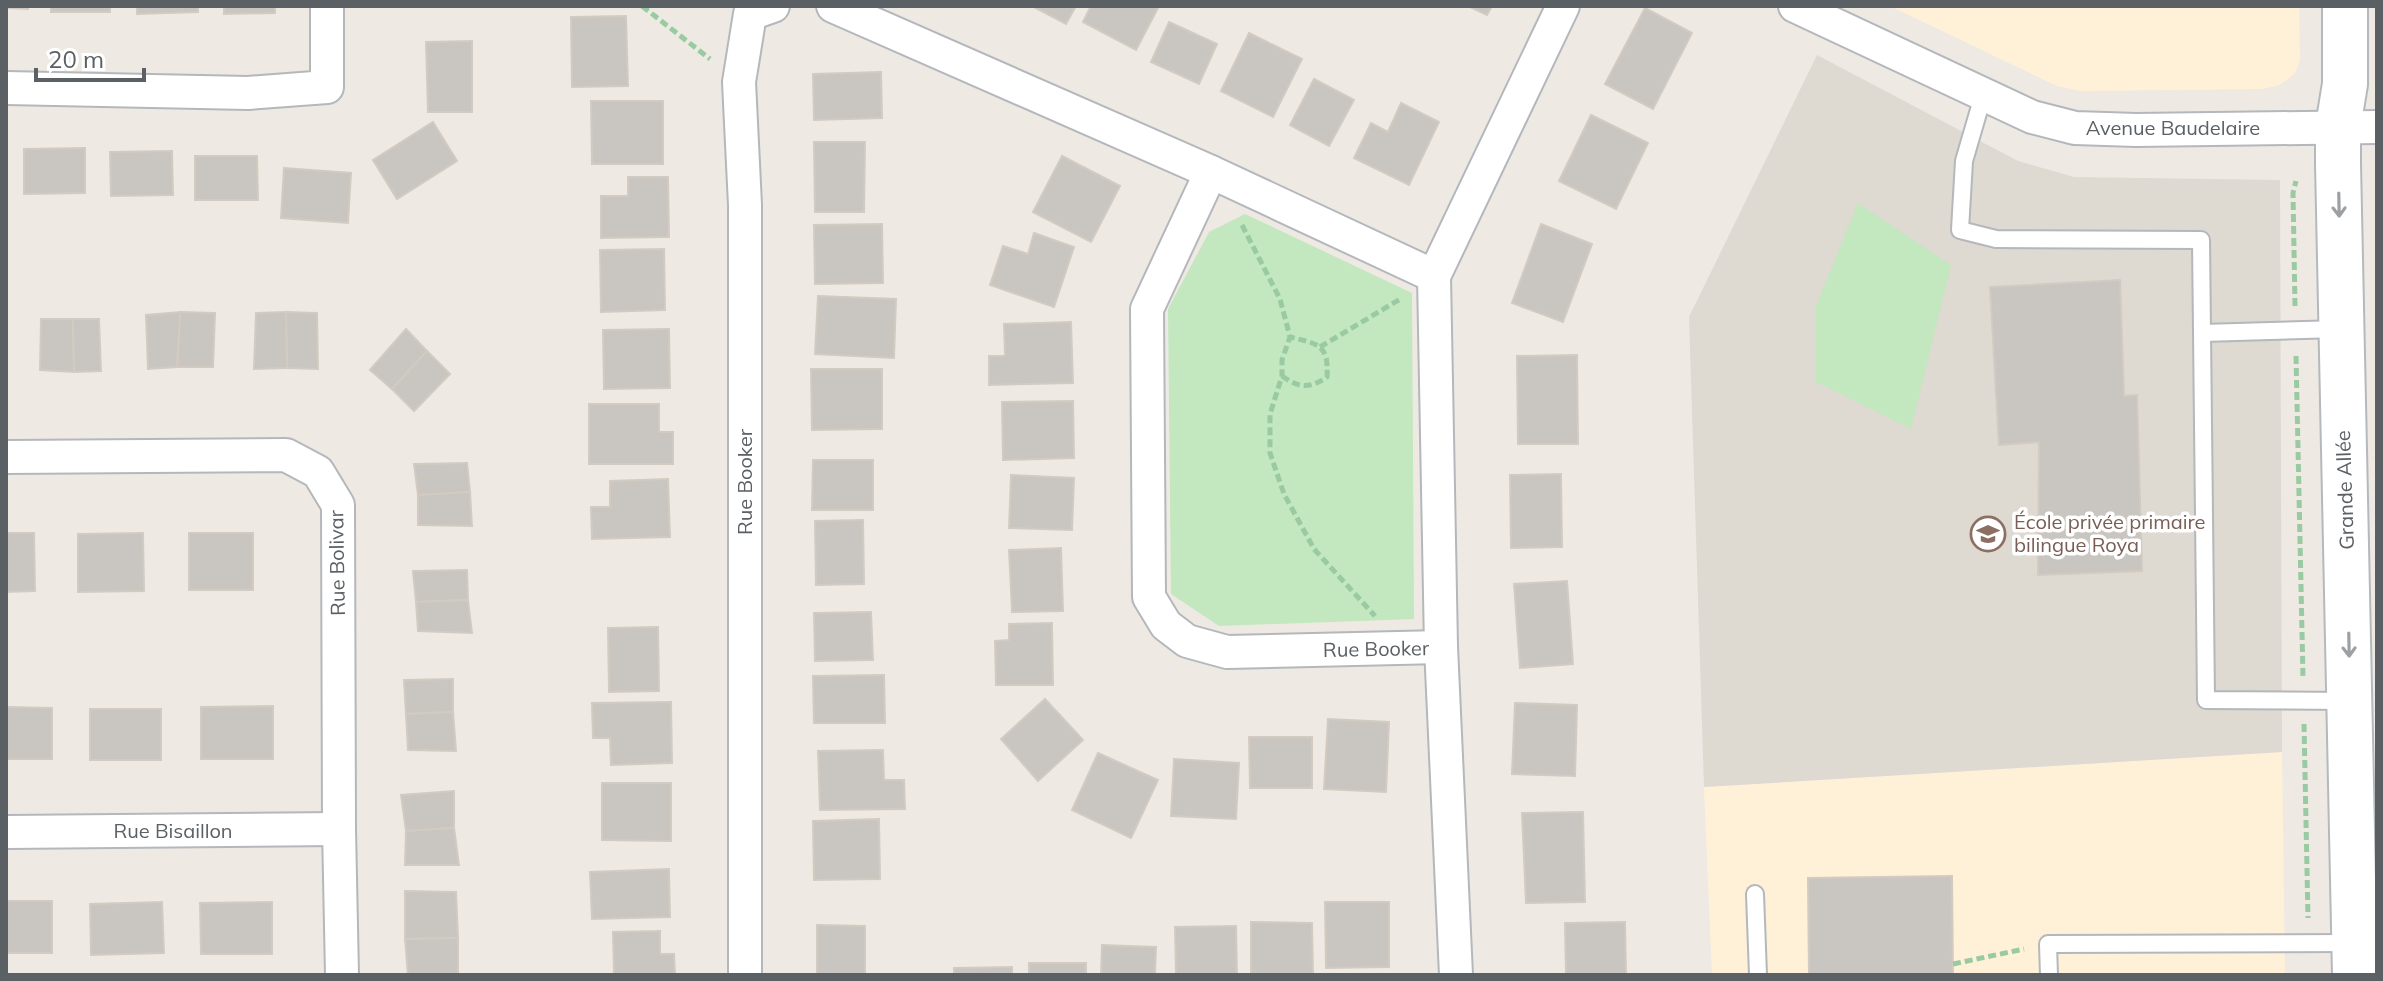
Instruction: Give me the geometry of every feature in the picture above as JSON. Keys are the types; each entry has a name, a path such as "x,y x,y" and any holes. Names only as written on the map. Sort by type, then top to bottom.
{"main road":[{"name":"Grande Allée","path":"2345,6 2345,84 2357,127 2340,329 2354,959"}],"street":[{"path":"6,88 248,93 327,87 327,6"},
{"name":"Rue Booker","path":"745,975 745,205 739,82 750,14 773,6"},
{"path":"833,6 1211,172 1434,276"},
{"name":"Rue Booker","path":"1456,975 1441,647 1434,276 1563,6"},
{"name":"Avenue Baudelaire","path":"1795,6 1983,96 2032,117 2075,128 2357,127"},
{"name":"Rue Booker","path":"1211,172 1147,309 1149,597 1166,625 1187,641 1227,652 1441,647"},
{"name":"Rue Bolivar","path":"6,457 286,455 318,472 338,505 342,975"},
{"name":"Rue Bisaillon","path":"6,832 339,829"}],"lane":[{"path":"1983,96 1964,161 1960,230 1996,239 2201,240 2206,700 2350,701"},
{"path":"2202,333 2340,329"},
{"path":"1755,894 1758,975"},
{"path":"2049,975 2048,944 2354,959"}],"path":[{"path":"642,6 739,82"},
{"path":"1211,172 1254,246 1273,286 1290,337 1270,414 1270,453 1284,494 1314,549 1402,648"},
{"path":"2295,309 2293,193 2297,173"},
{"path":"1320,347 1388,308 1434,276"},
{"path":"1282,376 1296,385 1312,387 1327,377 1328,358 1318,344 1290,337"},
{"path":"2296,357 2303,678"},
{"path":"2304,725 2308,929"},
{"path":"1953,964 2048,944"}],"shaded area":[{"path":"1890,6 2299,6 2300,60 2295,73 2287,80 2261,89 2081,91 2057,86"},
{"name":"École privée primaire bilingue Roya","path":"1817,55 2018,161 2074,177 2280,180 2282,752 1704,787 1689,317"},
{"path":"2282,752 2285,975 1712,975 1704,787"}],"green space":[{"path":"1858,203 1951,265 1911,429 1816,382 1816,306"},
{"path":"1245,214 1412,293 1414,619 1219,626 1171,594 1168,309 1209,232"}],"building":[{"path":"28,6 28,9 6,8"},
{"path":"51,6 110,6 110,12 51,12"},
{"path":"137,6 198,6 198,12 137,14"},
{"path":"224,6 275,6 275,13 224,14"},
{"path":"1032,6 1076,6 1066,24"},
{"path":"1091,6 1159,6 1136,50 1083,22"},
{"path":"1468,6 1492,6 1487,15"},
{"path":"1645,8 1692,33 1653,109 1605,84"},
{"path":"626,16 628,86 572,87 571,17"},
{"path":"1169,22 1217,44 1199,84 1151,62"},
{"path":"1249,33 1302,59 1273,117 1221,91"},
{"path":"472,41 472,112 428,112 426,42"},
{"path":"881,72 882,118 814,120 813,74"},
{"path":"1314,79 1354,100 1329,146 1290,125"},
{"path":"591,101 663,101 663,164 592,164"},
{"path":"1401,103 1439,122 1409,185 1354,158 1371,123 1388,132"},
{"path":"1591,115 1648,143 1616,209 1559,181"},
{"path":"433,122 457,161 397,199 373,160"},
{"path":"814,142 865,142 864,212 815,212"},
{"path":"85,148 85,193 24,194 24,149"},
{"path":"172,151 173,195 111,196 110,152"},
{"path":"195,156 257,156 258,200 195,200"},
{"path":"1062,156 1120,186 1091,242 1033,212"},
{"path":"284,168 351,173 348,223 281,218"},
{"path":"628,177 668,177 669,237 601,238 601,196 628,196"},
{"path":"882,224 883,283 815,284 814,225"},
{"path":"1541,224 1592,244 1563,322 1512,303"},
{"path":"1034,233 1074,247 1054,307 990,285 1003,246 1028,254"},
{"path":"664,249 665,310 601,312 600,250"},
{"path":"2120,280 2124,396 2137,395 2142,571 2038,575 2039,442 1999,445 1990,287"},
{"path":"818,296 896,299 894,358 815,354"},
{"path":"180,312 215,313 213,367 177,367"},
{"path":"180,312 177,367 148,369 146,315"},
{"path":"286,312 317,313 318,369 287,368"},
{"path":"286,312 287,368 254,369 256,313"},
{"path":"41,319 73,319 74,372 40,370"},
{"path":"73,319 99,319 101,371 74,372"},
{"path":"1071,322 1073,383 989,385 989,356 1005,356 1004,324"},
{"path":"406,329 427,351 392,389 370,370"},
{"path":"669,329 670,388 604,389 603,330"},
{"path":"427,351 450,374 414,411 392,389"},
{"path":"1577,355 1578,444 1518,444 1517,356"},
{"path":"811,369 882,369 882,429 812,430"},
{"path":"1073,401 1074,458 1003,460 1002,402"},
{"path":"589,404 659,404 659,432 673,432 673,464 589,464"},
{"path":"813,460 873,460 873,510 812,510"},
{"path":"467,463 470,492 418,495 414,464"},
{"path":"1561,474 1562,547 1511,548 1510,475"},
{"path":"1011,475 1074,478 1072,530 1009,528"},
{"path":"668,479 670,537 592,539 591,507 610,507 610,481"},
{"path":"470,492 472,526 418,525 418,495"},
{"path":"863,520 864,584 816,585 815,521"},
{"path":"6,533 34,533 35,591 6,592"},
{"path":"143,533 144,591 78,592 78,534"},
{"path":"189,533 253,533 253,590 189,590"},
{"path":"1061,548 1063,611 1012,612 1009,550"},
{"path":"467,570 468,600 416,602 413,571"},
{"path":"1567,581 1573,664 1520,668 1514,584"},
{"path":"468,600 472,633 418,631 416,602"},
{"path":"871,612 873,660 815,661 814,613"},
{"path":"1052,623 1053,685 996,685 995,641 1009,640 1009,624"},
{"path":"658,627 659,691 609,692 608,628"},
{"path":"884,675 885,723 814,723 813,676"},
{"path":"453,679 453,712 406,714 404,680"},
{"path":"1045,699 1083,740 1038,781 1001,739"},
{"path":"671,702 672,763 611,765 610,738 593,738 592,703"},
{"path":"1515,703 1577,705 1575,776 1512,774"},
{"path":"273,706 273,759 201,759 201,707"},
{"path":"6,707 52,708 52,759 6,759"},
{"path":"90,709 161,709 161,760 90,760"},
{"path":"453,712 456,751 408,750 406,714"},
{"path":"1328,719 1389,722 1386,792 1324,789"},
{"path":"1249,737 1312,737 1312,788 1250,788"},
{"path":"883,750 884,780 904,780 905,809 820,810 818,751"},
{"path":"1098,753 1158,780 1131,838 1072,810"},
{"path":"1174,759 1239,763 1236,819 1171,816"},
{"path":"602,783 671,783 671,841 602,840"},
{"path":"454,791 454,828 406,831 401,795"},
{"path":"1583,812 1585,902 1526,903 1522,813"},
{"path":"879,819 880,879 814,880 813,821"},
{"path":"454,828 459,865 405,865 406,831"},
{"path":"669,869 670,917 592,919 590,872"},
{"path":"1952,876 1953,975 1809,975 1808,878"},
{"path":"405,891 456,892 458,938 405,939"},
{"path":"6,901 52,901 52,953 6,953"},
{"path":"162,902 164,953 91,955 90,904"},
{"path":"272,902 272,954 201,954 200,903"},
{"path":"1325,902 1389,902 1389,967 1326,968"},
{"path":"1251,922 1312,923 1313,975 1251,975"},
{"path":"1625,922 1626,975 1566,975 1565,923"},
{"path":"817,925 865,926 865,974 817,974"},
{"path":"1236,926 1237,975 1176,975 1175,927"},
{"path":"660,931 660,954 674,954 675,975 614,975 613,932"},
{"path":"458,938 458,975 408,975 405,939"},
{"path":"1102,945 1156,947 1155,975 1101,975"},
{"path":"1029,963 1086,963 1086,975 1029,975"},
{"path":"1012,967 1012,975 954,975 954,968"}],"place":[{"name":"École privée primaire bilingue Roya","path":"1988,534"}]}
